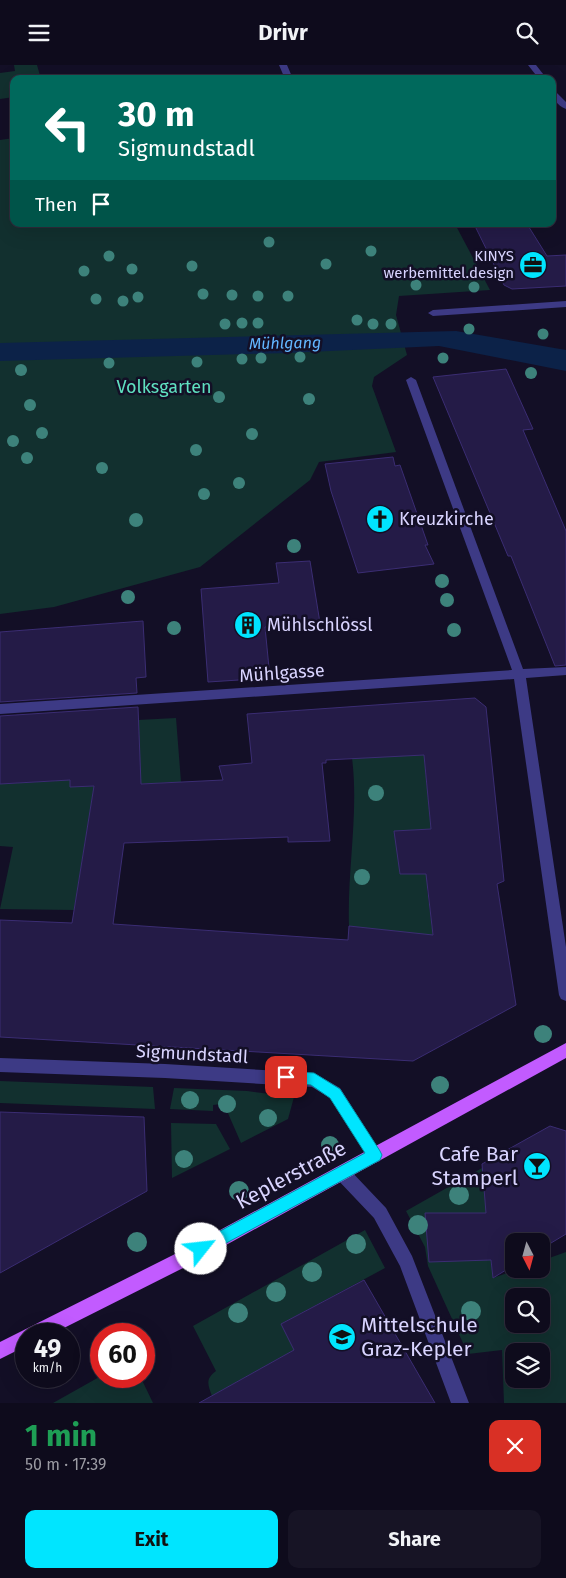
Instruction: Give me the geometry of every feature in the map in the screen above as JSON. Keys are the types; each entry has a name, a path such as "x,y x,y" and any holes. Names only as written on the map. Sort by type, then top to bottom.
{"main road":[{"name":"Keplerstraße","path":"56,1323 191,1255 566,1050"},
{"path":"0,1351 15,1343"}],"street":[{"path":"532,65 540,75"},
{"path":"556,95 566,107"},
{"path":"434,313 566,304"},
{"path":"411,380 519,674 566,995"},
{"name":"Mühlgasse","path":"0,709 566,671"},
{"name":"Sigmundstadl","path":"0,1065 314,1079 335,1093 375,1155"},
{"path":"342,1173 380,1213 402,1253 460,1403"}],"green space":[{"path":"14,65 37,65 40,75 10,75 10,98 0,99 0,73 15,71"},
{"name":"Volksgarten","path":"10,139 10,227 457,227 490,290 399,296 396,315 407,355 374,377 372,386 396,452 319,462 310,480 200,567 54,607 0,614 0,140"},
{"path":"176,718 181,782 110,785 110,762 140,760 138,720"},
{"path":"424,755 431,829 395,831 400,874 433,874 434,883 427,888 433,936 349,926 354,821 352,758"},
{"path":"70,775 70,787 94,786 74,910 0,909 13,847 0,846 0,784 56,781"},
{"path":"0,1081 153,1087 155,1109 0,1103"},
{"path":"174,1088 247,1091 294,1097 288,1119 241,1143 227,1111 221,1111 221,1104 213,1105 213,1111 170,1109"},
{"path":"171,1123 216,1124 230,1149 172,1178"},
{"path":"482,1168 493,1278 505,1274 505,1278 550,1278 550,1258 566,1252 566,1403 504,1403 502,1350 468,1354 428,1266 425,1247 406,1211"},
{"path":"365,1230 385,1268 281,1324 294,1350 212,1396 208,1382 216,1371 193,1326"},
{"path":"90,1382 90,1388 146,1388 153,1403 53,1403"}],"water":[{"name":"Mühlgang","path":"456,331 566,350 566,371 439,346 287,353 0,361 0,343"}],"building":[{"path":"475,227 529,227 547,256 566,255 566,286 512,289 504,285"},
{"path":"506,369 533,429 523,430 566,531 566,665 555,666 511,556 508,556 433,377"},
{"name":"Kreuzkirche","path":"393,457 395,466 400,465 428,545 425,545 434,564 358,573 331,491 325,464"},
{"name":"Mühlschlössl","path":"310,561 320,623 265,627 270,678 208,682 201,589 279,583 276,563"},
{"path":"143,621 146,677 136,678 137,693 0,702 0,632"},
{"path":"475,698 486,707 504,881 497,884 516,1005 413,1061 0,1037 0,920 72,923 94,786 70,787 70,780 0,784 0,716 138,707 141,784 223,780 219,766 252,763 247,714","holes":["424,755 431,829 394,831 400,874 426,874 433,935 349,926 348,940 113,924 124,843 288,837 288,842 330,841 322,763 326,763 326,760"]},
{"path":"0,1112 144,1117 147,1191 0,1273"},
{"path":"550,1126 566,1131 566,1234 550,1244 550,1233 505,1233 505,1271 493,1278 491,1260 429,1262 425,1213 486,1213 482,1164"},
{"name":"Mittelschule Graz-Kepler","path":"364,1280 435,1403 199,1403 294,1350 281,1324"}],"place":[{"name":"KINYS werbemittel.design","path":"533,265"},
{"name":"Kreuzkirche","path":"380,519"},
{"name":"Mühlschlössl","path":"248,625"},
{"name":"Cafe Bar Stamperl","path":"537,1166"},
{"name":"Mittelschule Graz-Kepler","path":"342,1337"}],"route":[{"path":"201,1249 375,1155 335,1093 314,1079 286,1077"}]}
